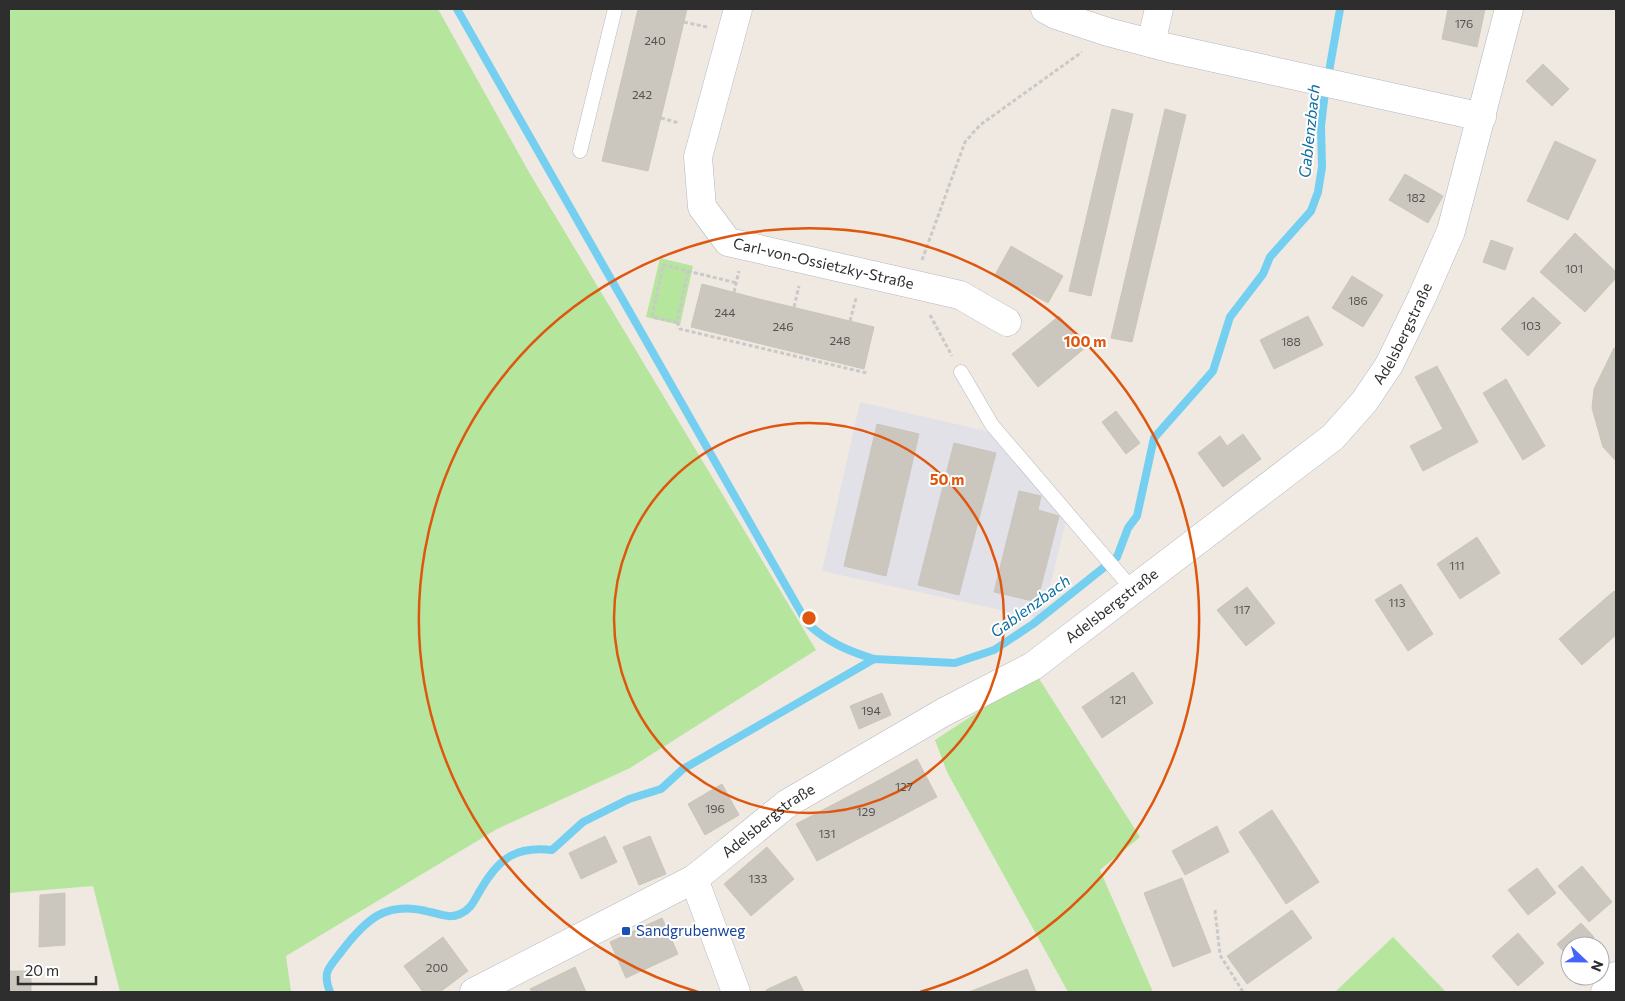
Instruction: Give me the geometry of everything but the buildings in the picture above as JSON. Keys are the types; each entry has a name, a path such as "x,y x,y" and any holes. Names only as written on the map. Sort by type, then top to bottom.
{"street":[{"name":"Carl-von-Ossietzky-Straße","path":"738,9 698,157 702,207 728,242 960,295 1007,322"},
{"path":"1045,9 1056,15 1108,32 1151,43 1482,117"},
{"path":"1151,43 1159,9"},
{"name":"Adelsbergstraße","path":"474,992 694,879 788,804 944,712 1033,666 1125,580 1333,437 1364,402 1389,365 1451,231 1509,9"},
{"path":"694,879 736,992"},
{"path":"1605,992 1616,976"}],"lane":[{"path":"580,151 615,9"},
{"path":"962,372 992,425 1125,580"}],"path":[{"path":"684,22 709,27"},
{"path":"962,372 912,285 965,142 980,125 1108,32"},
{"path":"677,322 652,317 663,265 737,282"},
{"path":"734,292 740,266"},
{"path":"688,271 677,322 680,329 867,373"},
{"path":"794,307 800,280"},
{"path":"850,321 856,294"},
{"path":"1215,910 1220,955 1242,992"}],"shaded area":[{"path":"860,402 995,433 1067,517 1042,619 822,571"}],"green space":[{"path":"9,9 438,9 530,174 816,650 630,768 497,829 286,956 291,992 120,992 93,886 9,893"},
{"path":"660,258 693,266 680,325 646,317"},
{"path":"1036,674 1140,837 1100,870 1153,992 1068,992 947,772 935,740"},
{"path":"1393,937 1446,992 1335,992"}],"waterway":[{"path":"457,9 807,623 822,636 838,645 874,659"},
{"name":"Gablenzbach","path":"330,992 327,979 330,966 359,930 378,915 401,909 415,909 449,916 460,914 470,907 495,869 510,856 528,850 552,850 583,822 629,799 661,789 683,769 874,659 955,663 994,650 1033,624 1117,557 1128,528 1137,516 1154,438 1213,371 1230,317 1263,274 1270,257 1311,211 1318,192 1322,167 1321,126 1340,9"}],"place":[{"name":"Sandgrubenweg","path":"626,931"}]}
